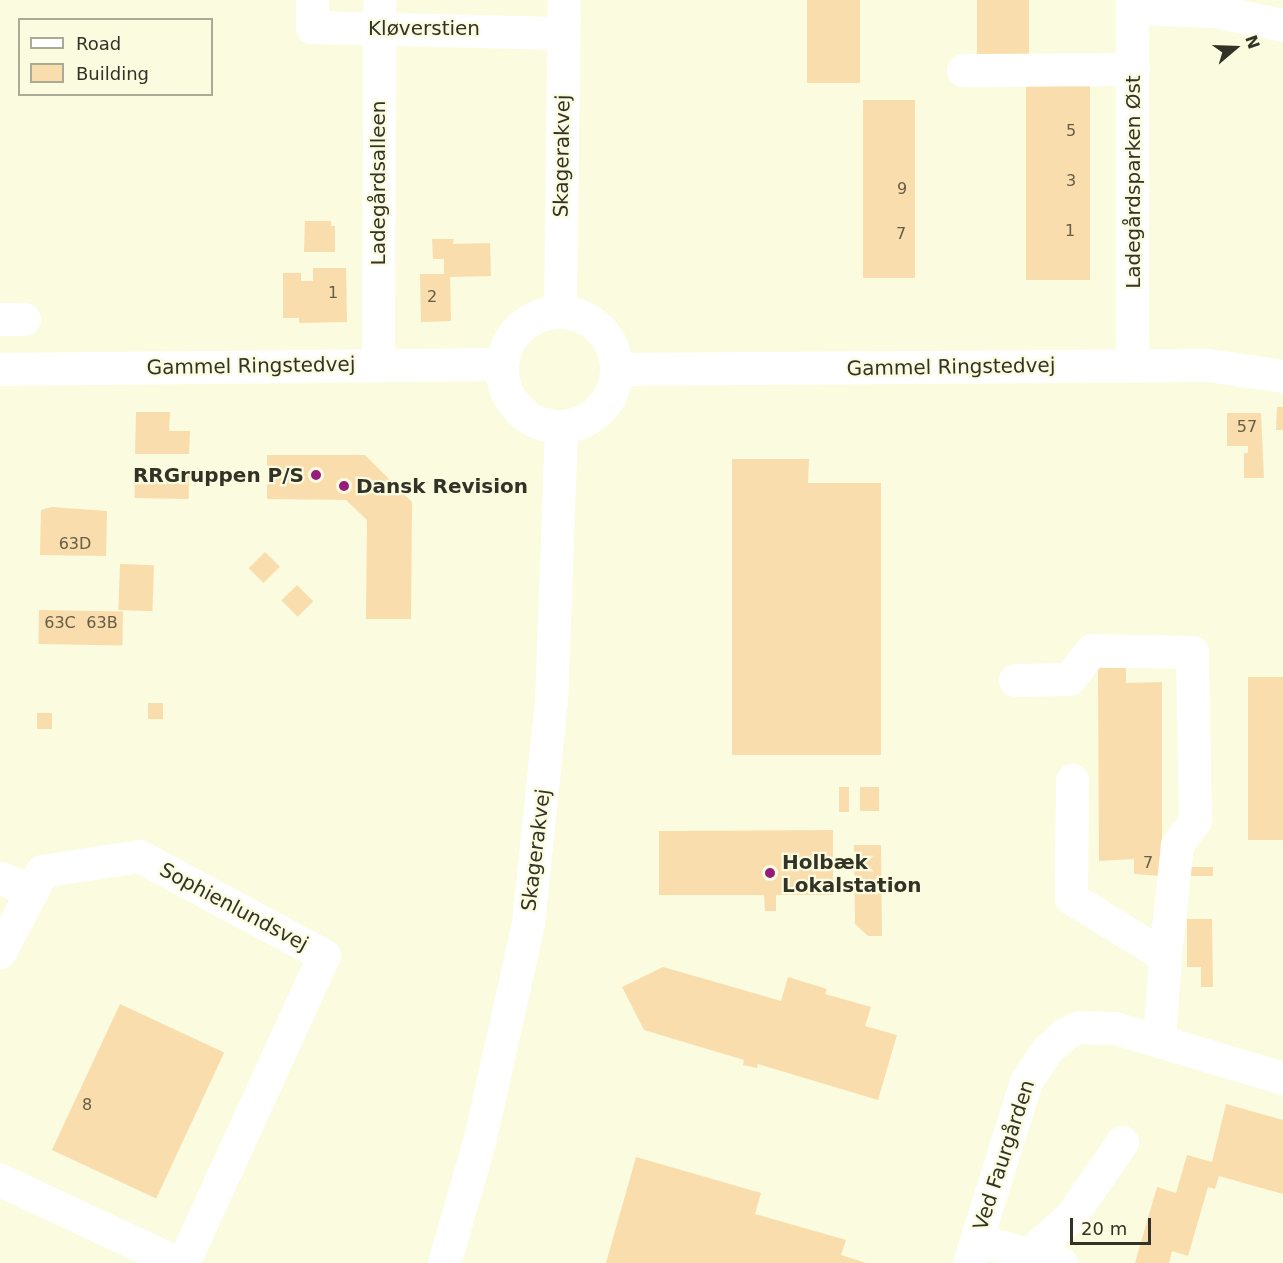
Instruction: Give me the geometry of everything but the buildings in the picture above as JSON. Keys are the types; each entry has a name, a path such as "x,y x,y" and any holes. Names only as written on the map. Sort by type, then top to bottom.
{"street":[{"name":"Kløverstien","path":"312,0 312,27 379,14 564,33"},
{"name":"Skagerakvej","path":"560,311 564,0"},
{"path":"1132,4 1214,11 1283,25"},
{"name":"Ladegårdsparken Øst","path":"1132,4 1132,365"},
{"name":"Ladegårdsalleen","path":"378,365 379,14"},
{"path":"963,70 1133,69"},
{"path":"560,311 582,316 601,328 613,347 617,369 613,391 600,410 582,422 561,427 537,423 517,409 504,388 501,364 507,344 520,326 538,315 560,311"},
{"name":"Gammel Ringstedvej","path":"0,369 501,364"},
{"name":"Gammel Ringstedvej","path":"617,369 1208,365 1283,376"},
{"name":"Skagerakvej","path":"444,1263 480,1138 528,923 551,702 561,427"},
{"path":"1015,680 1069,679 1092,650 1192,652 1195,820 1177,845 1159,1040"},
{"path":"1072,780 1071,898 1165,956"},
{"name":"Sophienlundsvej","path":"0,952 42,871 139,856 324,955 183,1263"},
{"path":"0,878 32,891"},
{"name":"Ved Faurgården","path":"973,1251 1026,1081 1047,1050 1064,1034 1080,1027 1114,1028 1283,1076"},
{"path":"1029,1254 1071,1216 1122,1142"},
{"path":"0,1180 178,1263"},
{"path":"973,1251 1029,1254 1061,1263"}],"place":[{"name":"RRGruppen P/S","path":"316,475"},
{"name":"Dansk Revision","path":"344,486"},
{"name":"Holbæk Lokalstation","path":"770,873"}]}
